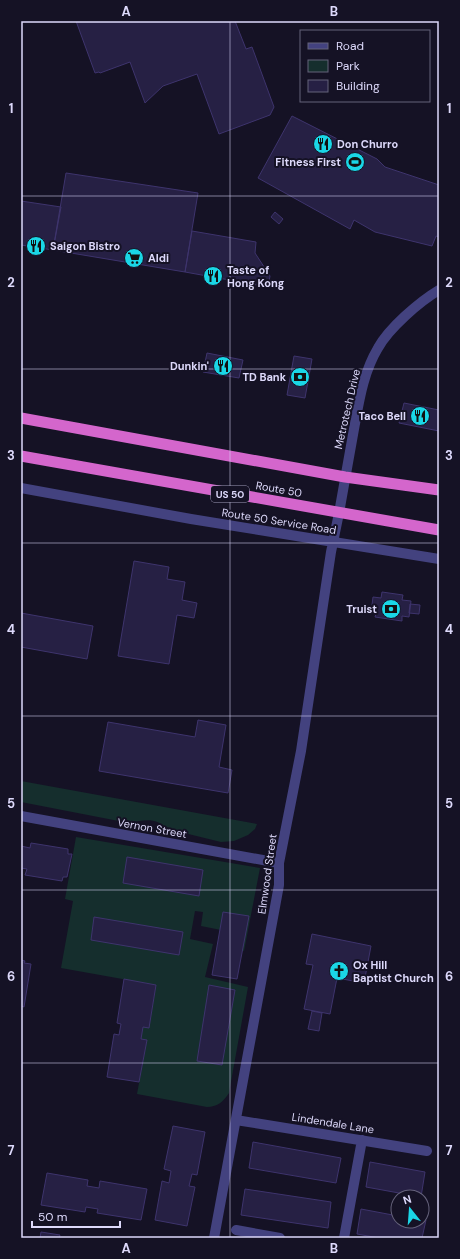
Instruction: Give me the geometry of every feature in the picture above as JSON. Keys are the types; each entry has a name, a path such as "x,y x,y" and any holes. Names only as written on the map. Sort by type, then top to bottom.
{"highway":[{"path":"21,418 345,476 439,490"},
{"name":"Route 50","path":"21,456 439,530"}],"street":[{"name":"Metrotech Drive","path":"339,513 361,393 369,367 378,348 389,333 416,306 439,290"},
{"name":"Route 50 Service Road","path":"21,488 183,518 439,559"},
{"name":"Elmwood Street","path":"214,1238 279,886 279,863 301,751 333,542 339,513"},
{"name":"Vernon Street","path":"21,816 279,863"},
{"name":"Lindendale Lane","path":"236,1120 427,1151"},
{"path":"344,1238 362,1140"},
{"path":"236,1230 280,1238"}],"green space":[{"path":"21,781 257,824 255,829 248,835 234,841 221,842 168,829 163,825 150,820 129,823 21,802"},
{"path":"76,837 260,868 244,951 224,946 226,931 201,926 203,912 195,911 190,939 213,944 205,977 248,987 229,1093 217,1105 207,1107 137,1094 147,1040 141,1039 143,1027 149,1027 156,985 61,968 73,901 65,899"}],"building":[{"path":"76,21 235,21 246,49 252,47 274,107 270,115 219,134 197,74 163,86 145,103 130,62 100,73 95,73"},
{"path":"292,116 377,159 385,167 439,185 439,237 436,236 432,246 375,232 354,220 350,229 258,178"},
{"path":"66,173 198,193 185,272 53,250"},
{"path":"21,201 61,207 53,250 21,245"},
{"path":"275,212 283,219 279,224 271,217"},
{"path":"192,231 256,242 255,253 270,276 268,287 185,272"},
{"name":"Dunkin'","path":"207,353 243,360 239,378 203,372"},
{"name":"TD Bank","path":"294,356 312,359 305,398 287,395"},
{"name":"Taco Bell","path":"404,403 439,410 439,431 399,423"},
{"path":"134,561 169,567 167,579 185,582 182,600 197,603 194,618 177,615 169,664 118,656"},
{"name":"Truist","path":"382,592 403,595 402,600 411,601 409,617 402,616 402,621 375,617 376,614 371,613 373,597 381,598"},
{"path":"410,604 420,605 419,614 409,613"},
{"path":"21,613 93,626 87,659 21,647"},
{"path":"198,720 226,725 219,767 232,770 228,793 99,771 108,722 195,737"},
{"path":"31,843 68,849 68,854 72,854 67,877 63,877 62,881 25,875 27,869 21,868 21,846 30,848"},
{"path":"127,857 203,870 199,896 123,883"},
{"path":"223,912 249,916 237,979 212,975"},
{"path":"94,917 183,932 179,955 91,940"},
{"name":"Ox Hill Baptist Church","path":"312,934 371,946 364,983 337,978 330,1014 304,1009 313,965 306,964"},
{"path":"21,960 25,961 24,963 31,964 24,1007 21,1006"},
{"path":"124,979 156,985 149,1028 143,1027 141,1039 147,1040 139,1082 107,1077 114,1034 119,1035 121,1024 117,1023"},
{"path":"209,985 235,990 222,1065 197,1061"},
{"path":"312,1011 322,1013 319,1031 308,1029"},
{"path":"173,1126 205,1132 197,1175 192,1174 189,1186 195,1187 187,1226 155,1220 162,1181 169,1183 171,1171 164,1169"},
{"path":"253,1142 341,1158 336,1183 249,1168"},
{"path":"370,1162 425,1172 422,1189 390,1189 390,1191 366,1187"},
{"path":"47,1173 88,1180 87,1186 99,1188 100,1181 147,1189 141,1220 97,1213 98,1209 86,1207 85,1212 41,1205"},
{"path":"245,1189 331,1202 328,1228 241,1215"},
{"path":"361,1209 390,1214 390,1229 424,1229 422,1238 379,1238 357,1234"},
{"path":"41,1232 60,1235 59,1238 40,1238"}],"place":[{"name":"Don Churro","path":"323,144"},
{"name":"Fitness First","path":"355,162"},
{"name":"Saigon Bistro","path":"36,246"},
{"name":"Aldi","path":"134,258"},
{"name":"Taste of Hong Kong","path":"213,276"},
{"name":"Dunkin'","path":"223,366"},
{"name":"TD Bank","path":"300,377"},
{"name":"Taco Bell","path":"420,416"},
{"name":"Truist","path":"391,609"},
{"name":"Ox Hill Baptist Church","path":"339,971"}]}
